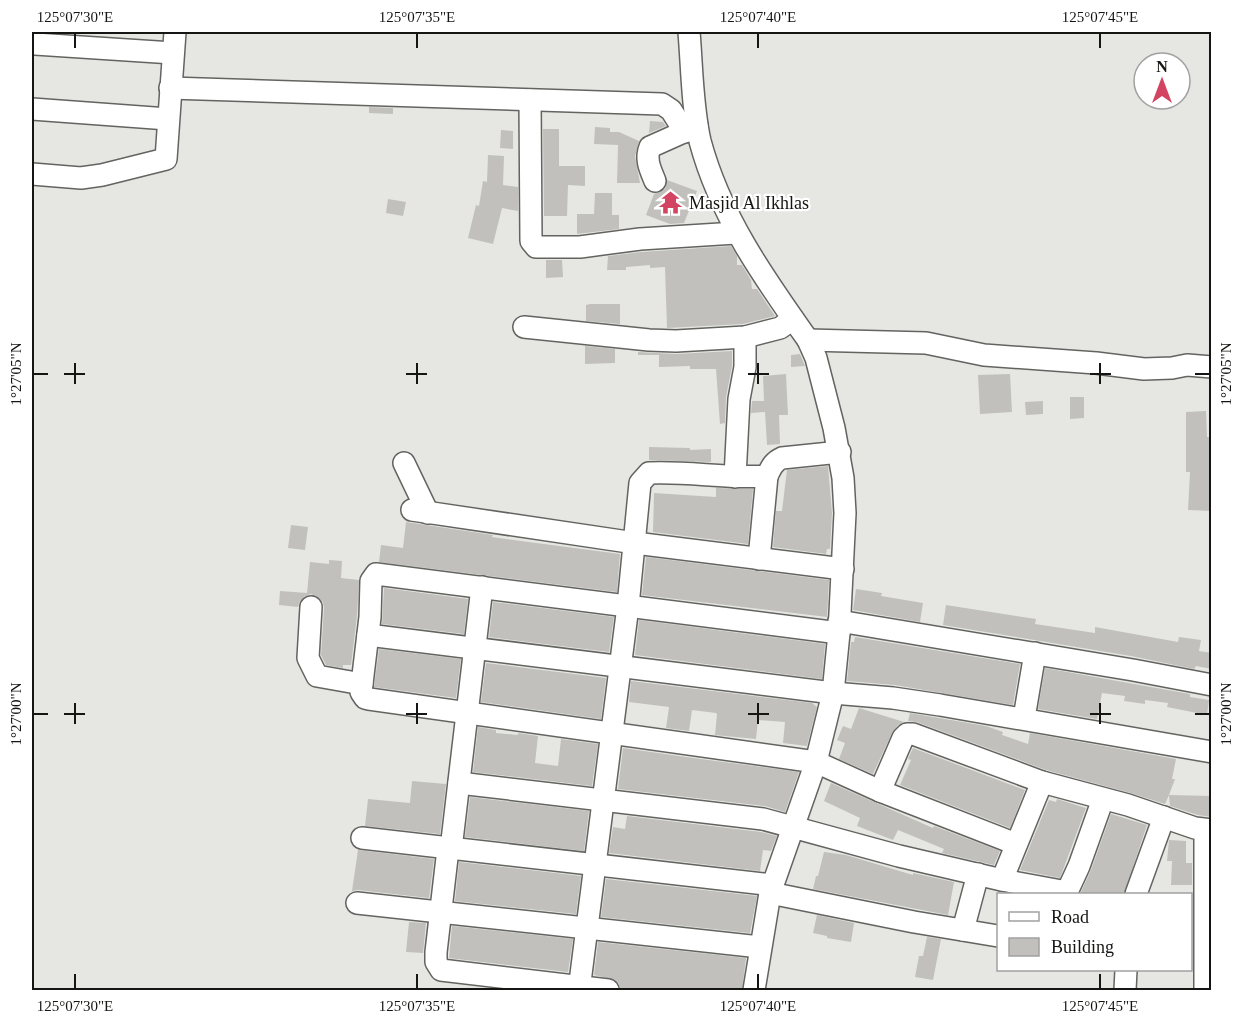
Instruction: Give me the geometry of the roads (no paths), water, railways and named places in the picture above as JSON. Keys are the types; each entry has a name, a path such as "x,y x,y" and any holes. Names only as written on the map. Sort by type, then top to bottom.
{"street":[{"path":"32,174 81,177 102,175 166,159 175,32"},
{"path":"689,32 691,129"},
{"path":"35,44 173,53"},
{"path":"170,88 662,104 691,129 736,232 808,340 816,358 840,452 843,478 845,513 843,569 833,693 816,762 772,889 754,990"},
{"path":"530,100 531,241 536,247 580,247 640,239 736,232"},
{"path":"32,109 168,118"},
{"path":"655,181 648,161 650,147 691,129"},
{"path":"524,327 676,341 745,337 780,328 793,319"},
{"path":"735,477 738,410 746,367 745,337"},
{"path":"808,340 926,343 984,355 1144,369 1187,365 1212,367"},
{"path":"759,559 767,477 771,467 782,458 840,452"},
{"path":"404,463 420,512 635,543 843,569"},
{"path":"579,989 628,606 640,483 649,473 767,477"},
{"path":"1016,844 880,791 816,762 365,698 361,692 368,635 371,581 376,574 628,606 839,627 1035,653 1212,685"},
{"path":"482,587 459,783 440,912 436,962 441,970 579,989 608,990"},
{"path":"311,607 308,658 316,676 362,684"},
{"path":"368,635 620,668 893,698 1024,718 1212,752"},
{"path":"1024,718 1035,653"},
{"path":"880,791 900,743 907,734 924,737 1042,782 1208,830 1206,990"},
{"path":"1002,880 1042,782"},
{"path":"459,783 602,802 744,817 795,827 838,841 1002,880 1071,893 1103,799"},
{"path":"1136,893 1164,817"},
{"path":"362,838 596,863 772,889 914,922 997,936"},
{"path":"963,930 978,874"},
{"path":"357,903 760,947"},
{"path":"1125,990 1126,971"}],"place":[{"name":"Masjid Al Ikhlas","path":"671,203"}]}
